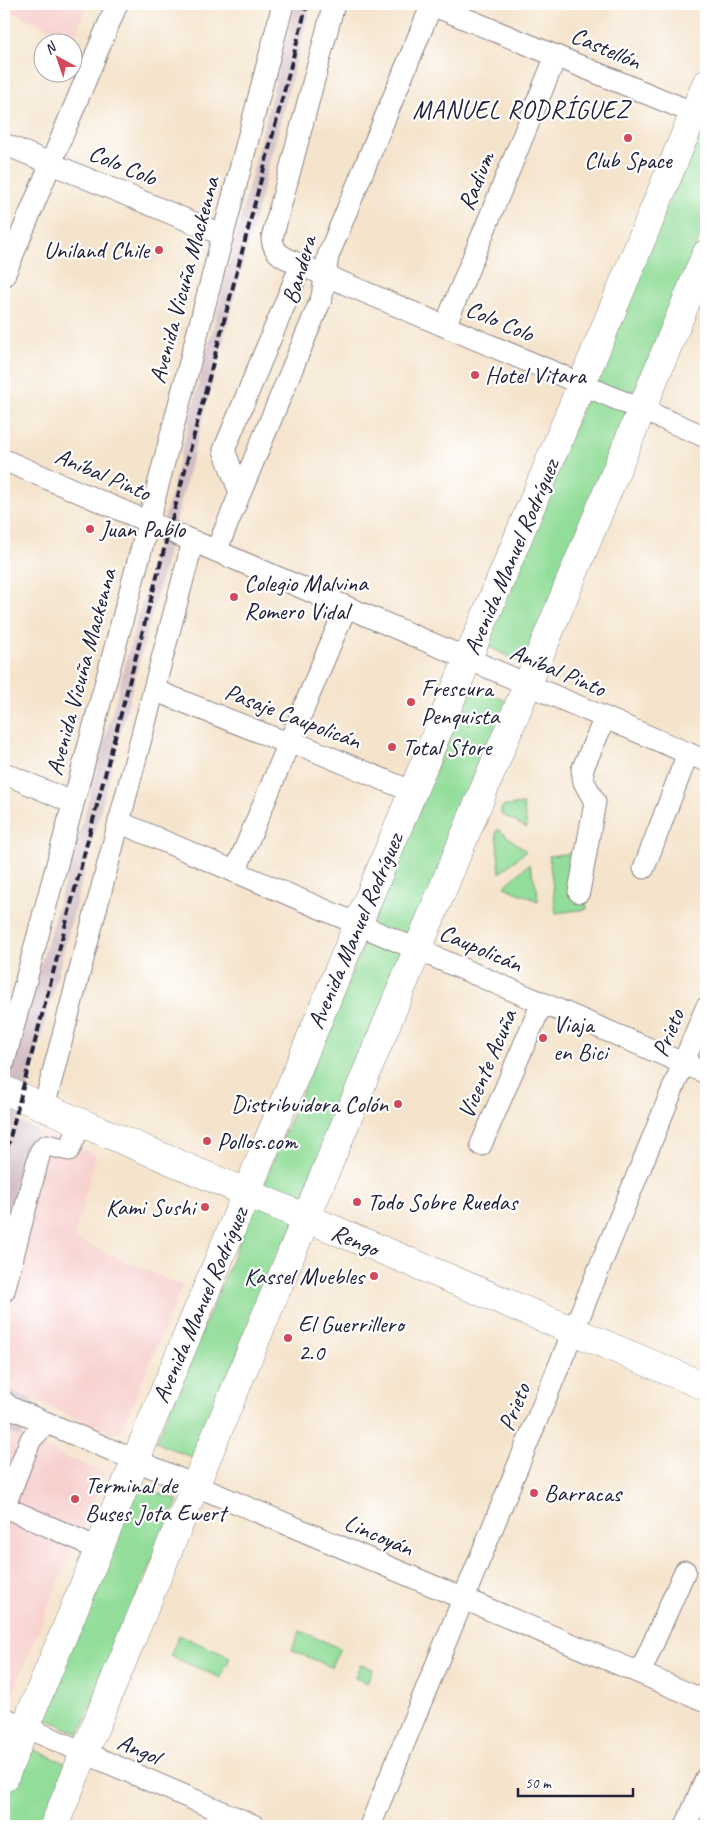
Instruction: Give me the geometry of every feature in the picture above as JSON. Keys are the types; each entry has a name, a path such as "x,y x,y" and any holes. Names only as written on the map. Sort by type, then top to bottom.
{"main road":[{"name":"Avenida Manuel Rodríguez","path":"4,1778 14,1723 97,1552 583,384 700,116 706,84"},
{"path":"54,1826 706,254"},
{"name":"Rengo","path":"4,1090 706,1387"}],"street":[{"path":"4,276 117,4"},
{"name":"Avenida Vicuña Mackenna","path":"4,1062 148,522 283,4"},
{"name":"Colo Colo","path":"334,4 272,238 275,250 301,265 706,437"},
{"name":"Castellón","path":"432,4 700,116"},
{"name":"Bandera","path":"216,551 322,297 328,256 432,4"},
{"name":"Radium","path":"445,326 556,56"},
{"name":"Colo Colo","path":"4,144 223,235"},
{"path":"240,493 224,450 301,265"},
{"name":"Aníbal Pinto","path":"4,460 527,686 697,757"},
{"path":"44,1107 192,541"},
{"path":"235,872 346,607"},
{"name":"Pasaje Caupolicán","path":"154,690 413,792"},
{"path":"579,892 594,802 584,782 582,770 606,718"},
{"path":"644,868 697,757"},
{"path":"4,773 73,803"},
{"name":"Caupolicán","path":"119,822 706,1074"},
{"name":"Vicente Acuña","path":"481,1145 542,1003"},
{"name":"Prieto","path":"370,1826 706,1008"},
{"path":"4,1291 40,1152 48,1145 69,1150 81,1123"},
{"name":"Lincoyán","path":"4,1402 40,1420 706,1701"},
{"path":"40,1420 32,1439 9,1480 6,1502 9,1509 82,1540 97,1552"},
{"path":"640,1673 685,1570"},
{"name":"Angol","path":"14,1723 255,1826"},
{"path":"686,1826 706,1778"}],"shaded area":[{"path":"4,4 88,4 76,32 59,32 4,9"},
{"path":"295,4 311,4 19,1122 37,1130 4,1259 4,1090 89,799 168,505"},
{"path":"37,1130 96,1155 74,1238 182,1286 122,1430 113,1434 4,1387 4,1259"},
{"path":"4,1387 32,1399 22,1438 4,1431"},
{"path":"4,1431 104,1473 10,1699 4,1696"}],"green space":[{"path":"697,135 706,138 706,221 528,666 483,644"},
{"path":"471,686 516,705 193,1458 156,1442"},
{"path":"523,804 527,828 501,814 501,808 505,806"},
{"path":"497,830 526,851 500,873 496,833"},
{"path":"580,852 587,909 556,913 549,856"},
{"path":"529,864 537,888 538,901 504,887"},
{"path":"137,1485 178,1500 79,1734 40,1716"},
{"path":"300,1631 340,1648 331,1667 292,1650"},
{"path":"179,1635 230,1657 221,1678 170,1656"},
{"path":"360,1664 373,1669 367,1683 355,1678"},
{"path":"28,1747 67,1764 43,1826 4,1826 4,1803"}],"railway":[{"path":"4,1160 307,4"}],"place":[{"name":"Club Space","path":"628,138"},
{"name":"Uniland Chile","path":"159,250"},
{"name":"Hotel Vitara","path":"475,375"},
{"name":"Juan Pablo","path":"90,529"},
{"name":"Colegio Malvina Romero Vidal","path":"234,597"},
{"name":"Frescura Penquista","path":"411,702"},
{"name":"Total Store","path":"392,747"},
{"name":"Viaja en Bici","path":"543,1038"},
{"name":"Distribuidora Colón","path":"398,1104"},
{"name":"Pollos.com","path":"207,1141"},
{"name":"Todo Sobre Ruedas","path":"357,1202"},
{"name":"Kami Sushi","path":"205,1207"},
{"name":"Kassel Muebles","path":"374,1276"},
{"name":"El Guerrillero 2.0","path":"288,1338"},
{"name":"Barracas","path":"534,1493"},
{"name":"Terminal de Buses Jota Ewert","path":"75,1499"}],"district":[{"name":"MANUEL RODRÍGUEZ","path":"521,110"}]}
